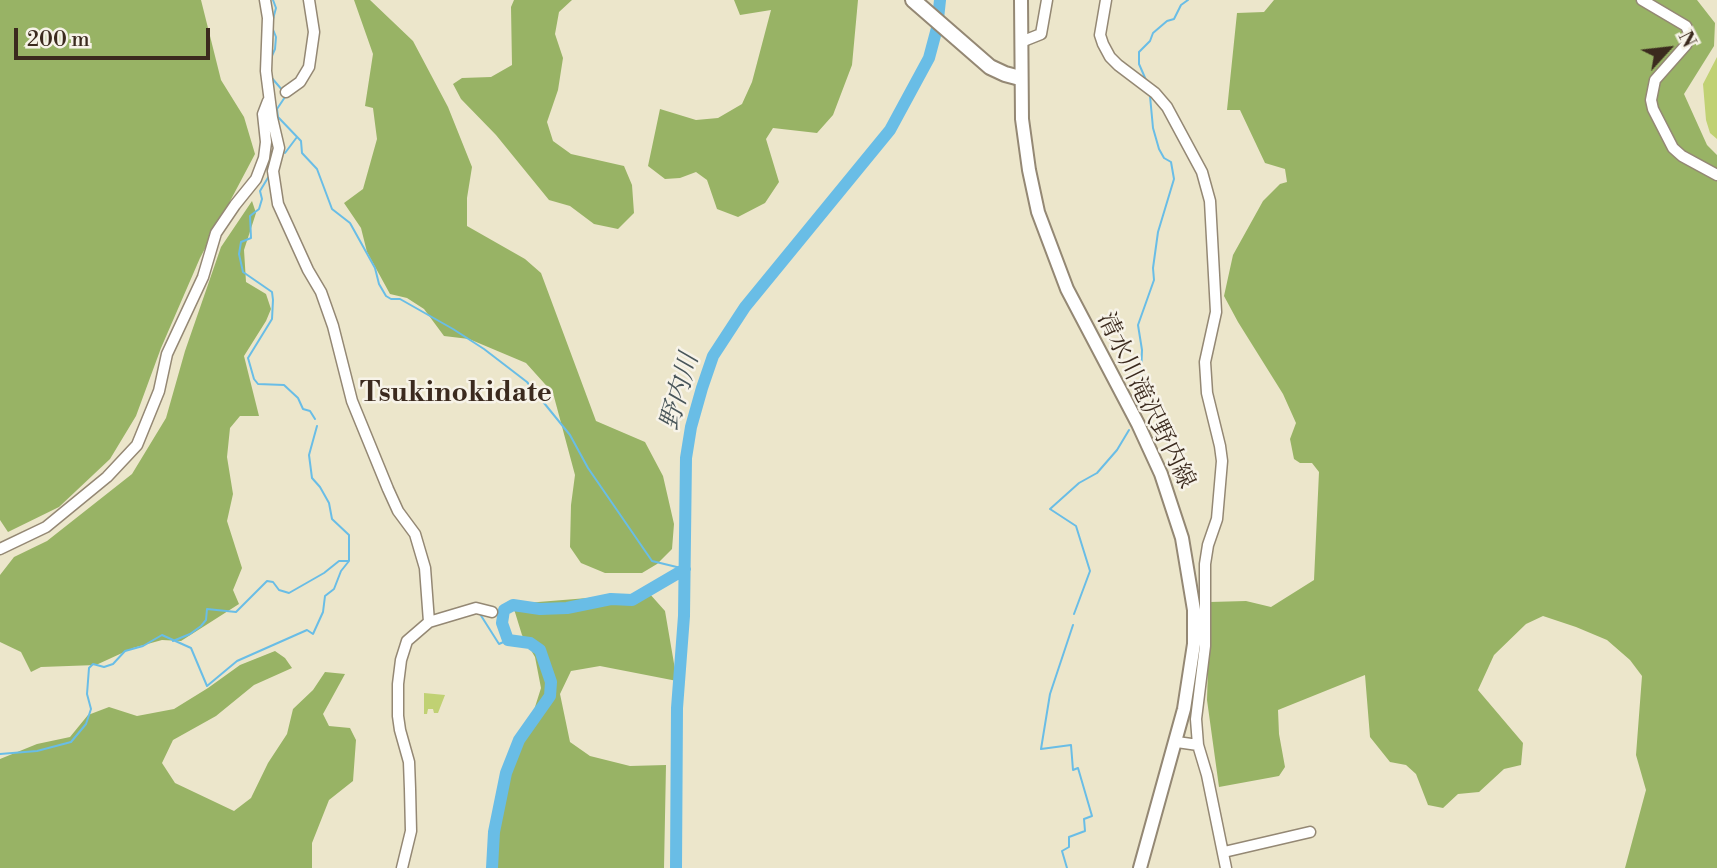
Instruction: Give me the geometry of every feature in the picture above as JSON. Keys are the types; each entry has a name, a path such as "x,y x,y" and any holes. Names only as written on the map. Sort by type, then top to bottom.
{"highway":[{"path":"914,0 996,70 1020,78"}],"main road":[{"name":"清水川滝沢野内線","path":"1021,0 1022,119 1038,212 1052,254 1084,324 1138,424 1161,474 1182,538 1194,610 1194,644 1185,709 1140,868"}],"street":[{"path":"265,0 268,18 265,61 279,148 273,171 278,204 307,270 324,300 352,401 378,467 398,511 415,534 425,568 429,622"},
{"path":"286,92 300,82 309,67 314,32 309,0"},
{"path":"1021,41 1041,34 1047,0"},
{"path":"1106,0 1100,35 1103,44 1118,65 1155,93 1167,107 1202,172 1210,201 1216,312 1205,362 1208,393 1222,461 1217,519 1205,564 1205,646 1196,719 1198,745 1208,775 1226,868"},
{"path":"1642,0 1686,26 1690,35 1686,45 1655,80 1651,100 1659,121 1673,148 1682,156 1717,175"},
{"path":"0,549 46,527 107,477 137,445 159,391 167,354 203,277 216,233 234,205 257,179 261,169 266,142 263,114 270,99"},
{"path":"402,868 411,831 409,762 398,716 401,660 407,641 429,622 476,608 492,611"},
{"path":"1177,742 1198,745"},
{"path":"1224,852 1310,832"}],"green space":[{"path":"0,0 201,0 221,80 244,117 255,154 200,258 161,348 136,416 110,459 59,507 8,532 0,520"},
{"path":"354,0 370,0 413,41 448,107 472,167 467,198 467,226 525,259 541,273 596,421 645,442 663,476 674,524 672,549 657,564 642,573 605,573 581,563 570,547 575,475 553,393 526,363 469,339 444,336 424,309 407,298 390,294 367,252 361,228 344,203 363,189 377,139 373,108 365,106 373,54"},
{"path":"514,0 572,0 559,12 555,34 563,58 558,90 547,122 553,141 571,154 624,166 632,185 634,213 618,229 594,224 570,206 549,200 496,135 461,99 453,84 462,78 491,77 512,65 511,7"},
{"path":"734,0 858,0 852,65 833,115 817,133 773,128 766,139 779,182 765,203 738,217 717,209 707,180 696,172 680,178 665,179 648,166 660,109 696,120 718,118 742,104 752,82 771,10 740,15"},
{"path":"1274,0 1697,0 1715,23 1714,46 1684,94 1707,145 1717,155 1717,868 1625,868 1646,790 1636,755 1642,676 1630,660 1607,640 1543,616 1526,624 1494,655 1478,690 1523,743 1521,765 1504,769 1479,792 1458,794 1443,808 1428,805 1416,774 1406,765 1390,762 1370,737 1365,675 1278,710 1285,767 1279,776 1219,787 1207,700 1210,602 1246,601 1271,607 1314,580 1319,472 1312,463 1300,463 1294,459 1290,439 1296,423 1283,394 1224,296 1233,255 1263,201 1280,184 1287,182 1285,169 1265,163 1240,110 1227,110 1237,13 1264,12"},
{"path":"1717,57 1717,139 1710,133 1706,120 1703,84"},
{"path":"252,201 256,213 244,250 246,282 266,294 271,309 244,356 259,416 240,416 230,428 227,457 233,494 227,521 242,568 233,590 239,604 181,641 162,640 133,648 96,665 41,667 31,672 21,652 0,642 0,575 14,557 47,541 132,474 166,418 185,351 221,247"},
{"path":"649,593 665,611 677,681 600,666 571,671 560,694 570,742 590,756 630,766 666,765 664,868 497,868 501,789 529,726 541,688 535,657 522,635 514,609 526,603"},
{"path":"275,651 285,658 292,668 254,685 216,716 173,740 162,763 175,783 234,811 251,798 268,763 287,734 293,709 313,690 325,672 345,674 323,714 329,726 350,728 356,740 353,781 329,800 312,843 312,868 0,868 0,759 37,744 70,737 88,715 109,707 137,716 174,709 240,665"},
{"path":"424,693 445,695 438,713 428,709 427,714 424,714"}],"waterway":[{"path":"273,0 276,8 273,19"},
{"name":"野内川","path":"676,868 677,708 684,616 686,458 702,388 713,356 745,307 890,130 929,58 937,28 940,0"},
{"path":"1146,80 1139,64 1139,52 1150,41 1153,33 1167,21 1174,19 1181,5 1188,0"},
{"path":"271,58 276,37 272,27"},
{"path":"271,77 283,91"},
{"path":"1138,407 1142,350 1138,325 1154,280 1158,232 1174,179 1171,162 1164,158 1159,149 1153,128 1150,96"},
{"path":"285,97 277,109 278,117 301,141 302,153 317,169 332,209 350,223 375,268 379,284 386,296 400,299 453,329 527,382 570,435 588,468 652,561 685,569"},
{"path":"285,153 297,137"},
{"path":"269,176 260,191 262,199 259,209 250,216 251,238 241,242 239,254 243,272 272,292 273,300 272,319 248,358 258,384 284,385 298,398 303,409 310,411 315,419"},
{"path":"0,754 37,751 71,742 86,724 91,709 87,694 89,668 93,664 104,667 113,664 125,651 143,646 162,635 191,648 207,686 237,661 307,630 313,634 323,612 325,596 334,589 341,571 349,561 349,535 332,519 329,503 312,478 309,455 317,426"},
{"path":"1074,614 1090,571 1076,526 1050,509 1079,483 1097,473 1117,450 1129,430"},
{"path":"173,641 201,626 206,620 207,609 236,612 267,581 273,582 279,590 289,593 339,561 348,561"},
{"path":"492,868 494,832 506,773 519,740 550,696 551,682 540,650 530,643 508,640 502,623 504,610 513,605 540,609 567,608 611,599 632,600 685,569"},
{"path":"480,614 499,644 508,640"},
{"path":"1067,868 1062,851 1069,847 1069,837 1085,831 1084,819 1092,816 1078,768 1073,770 1071,745 1041,749 1050,694 1073,625"}],"district":[{"name":"Tsukinokidate","path":"456,394"}]}
